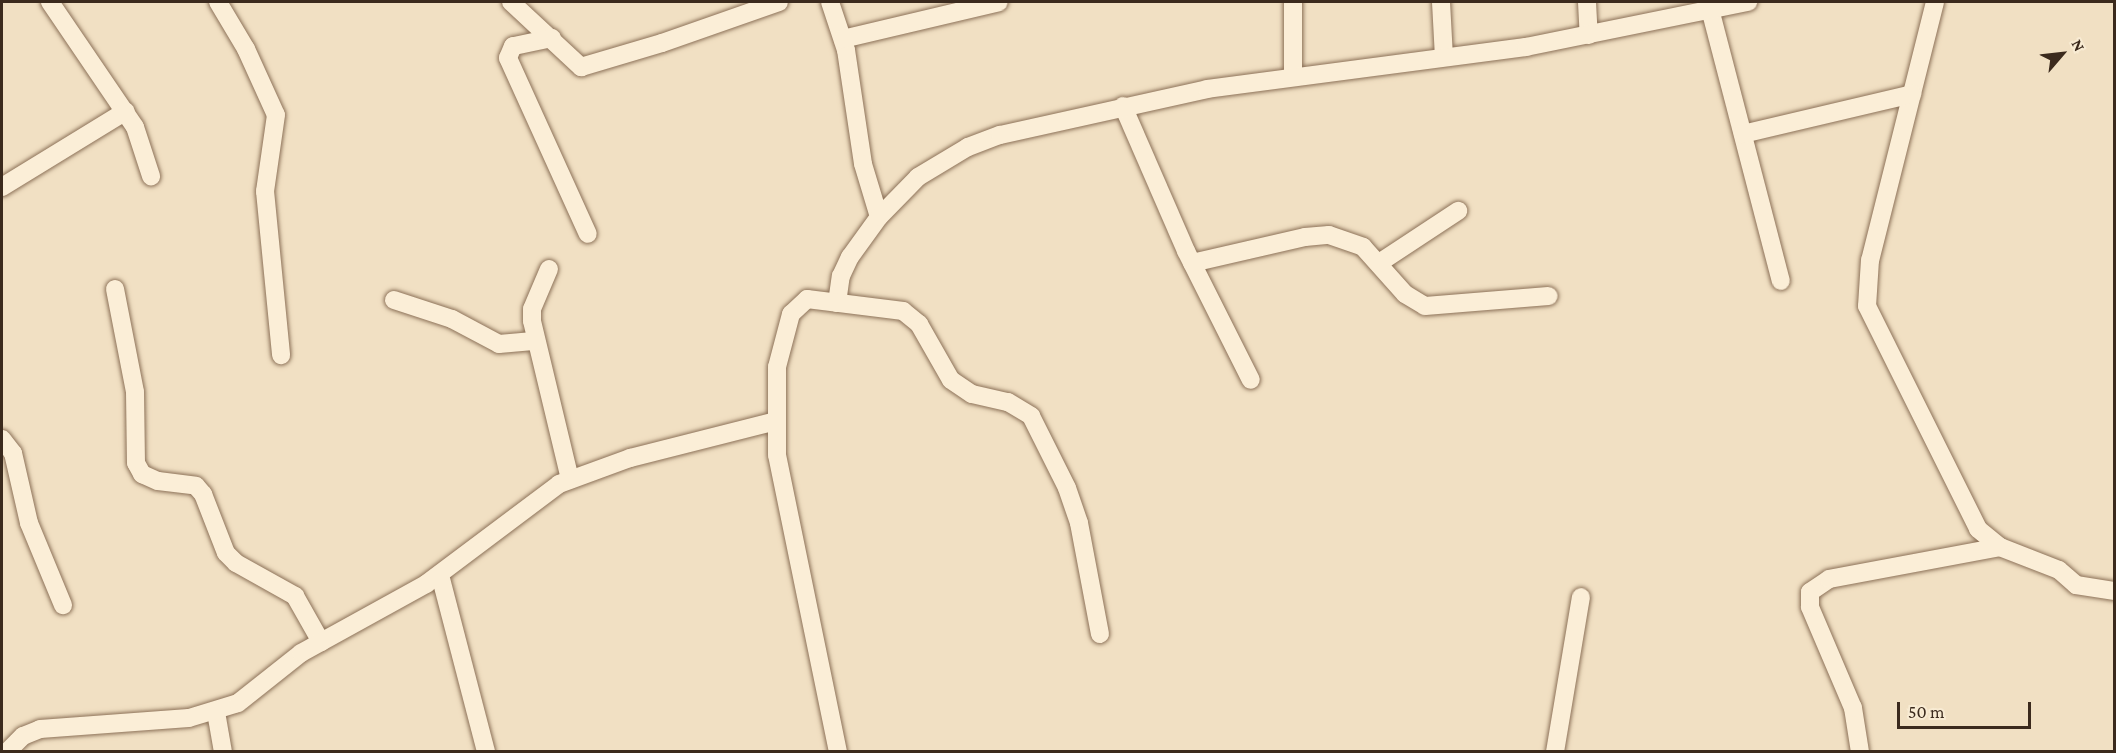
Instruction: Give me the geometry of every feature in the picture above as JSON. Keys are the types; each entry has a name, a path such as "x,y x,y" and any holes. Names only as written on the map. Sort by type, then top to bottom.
{"street":[{"path":"50,2 126,111 135,127 151,176"},
{"path":"218,2 246,49 276,115 266,191 281,356"},
{"path":"511,2 552,38 573,63 591,66 779,2"},
{"path":"830,2 843,39 865,174 879,217"},
{"path":"843,39 999,2"},
{"path":"1293,2 1293,77"},
{"path":"1441,2 1444,57"},
{"path":"1587,2 1589,35"},
{"path":"837,303 841,276 850,257 879,217 918,177 968,147 1000,135 1123,106 1293,77 1589,35 1748,2"},
{"path":"1935,2 1870,260 1867,306 1978,529 2000,547 2059,570 2076,585 2115,591"},
{"path":"1710,9 1781,281"},
{"path":"552,38 513,46 508,58 588,234"},
{"path":"1743,134 1912,94"},
{"path":"1123,106 1192,263 1251,380"},
{"path":"2,187 126,111"},
{"path":"1379,264 1458,211"},
{"path":"1192,263 1305,237 1329,235 1363,247 1405,294 1425,306 1549,296"},
{"path":"549,269 532,309 536,340 570,479"},
{"path":"114,289 135,392 136,463 142,474 158,481 196,486 203,494 226,553 236,563 295,596 321,642"},
{"path":"838,752 785,505 776,421 777,367 791,314 807,299 903,311 920,324 951,380 972,394 1008,402 1031,416 1067,488 1079,524 1100,634"},
{"path":"394,300 452,319 500,344 536,340"},
{"path":"7,752 23,736 40,729 181,719 216,712 238,703 301,652 392,606 440,575 537,498 570,479 630,458 776,421"},
{"path":"2,439 13,453 29,523 63,605"},
{"path":"1860,752 1853,708 1810,607 1810,592 1829,579 2000,547"},
{"path":"440,575 486,752"},
{"path":"1555,752 1581,597"},
{"path":"216,712 223,752"}]}
